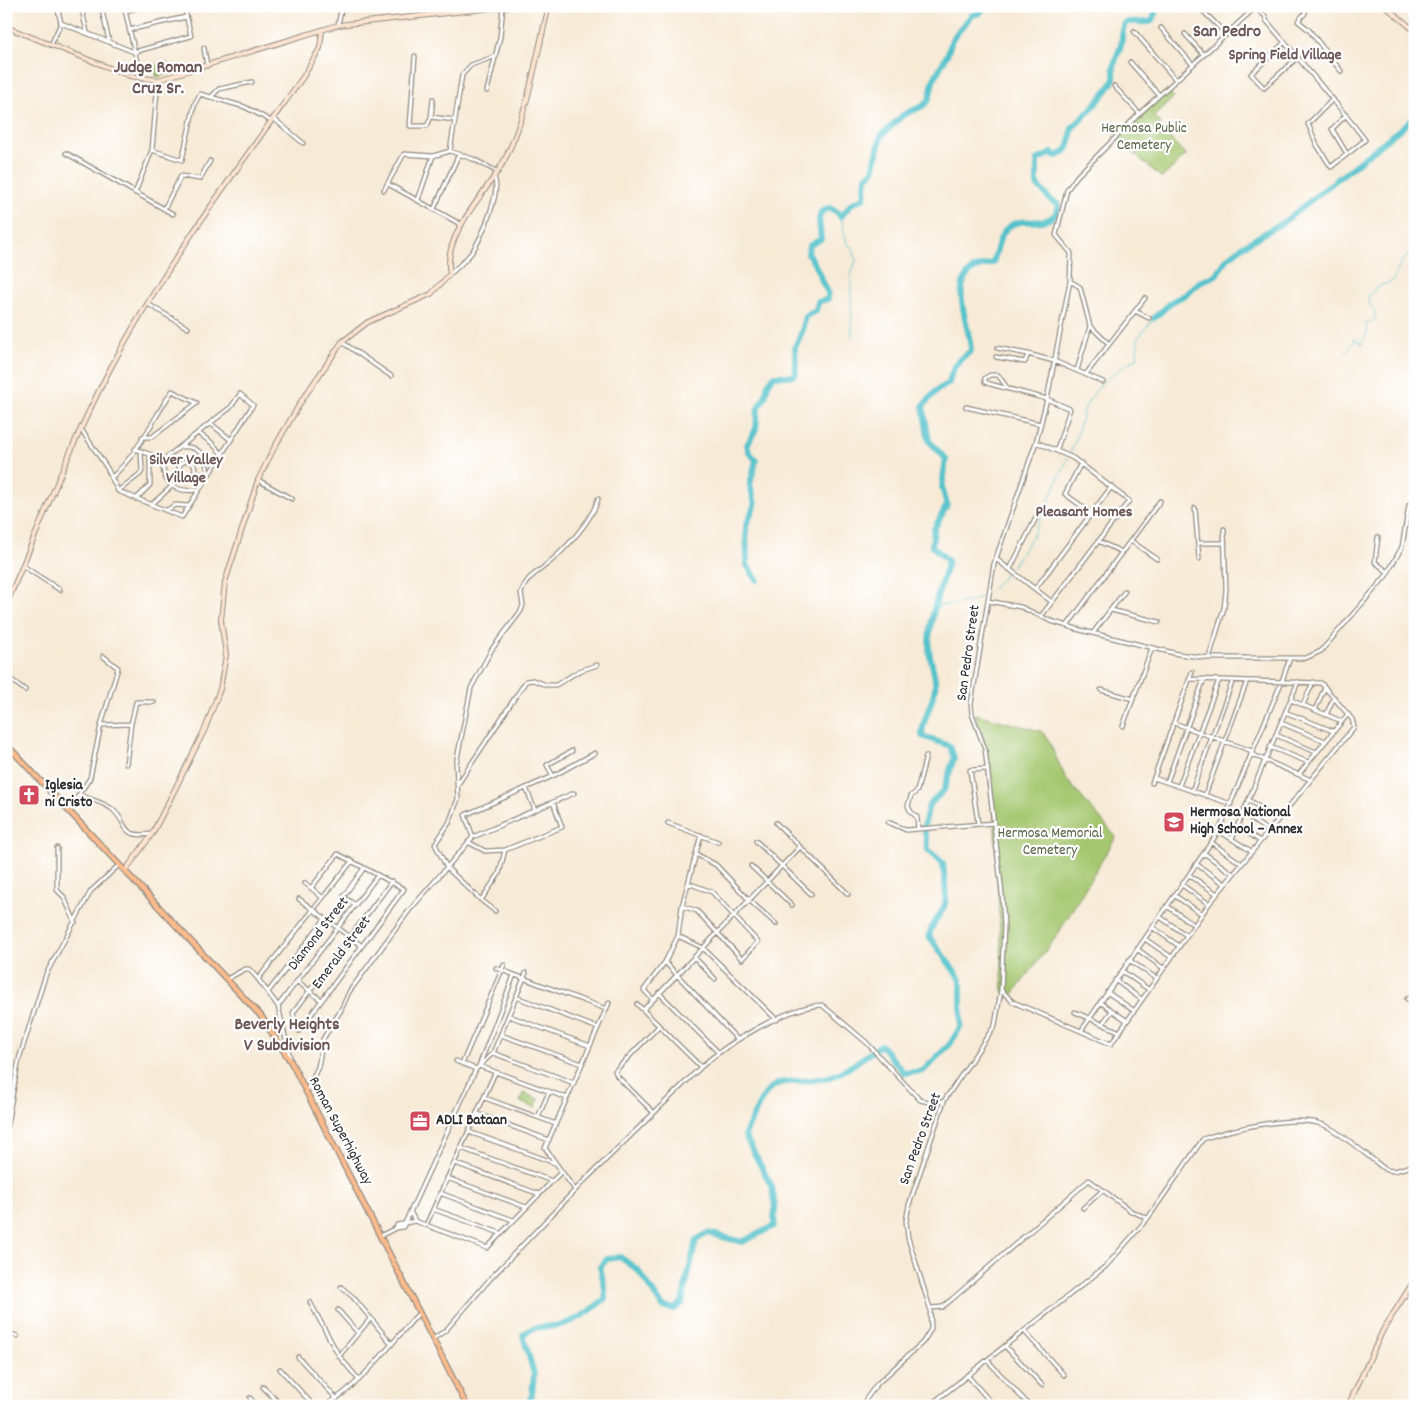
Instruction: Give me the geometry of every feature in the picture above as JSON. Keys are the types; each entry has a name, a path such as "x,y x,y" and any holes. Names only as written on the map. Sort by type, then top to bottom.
{"main road":[{"name":"Roman Superhighway","path":"6,744 69,809 118,865 261,1016 291,1062 467,1406"}],"street":[{"path":"51,45 61,22 57,6"},
{"path":"81,6 87,32"},
{"path":"101,6 110,42"},
{"path":"142,79 124,8 145,6"},
{"path":"61,22 134,52 191,36 184,6"},
{"path":"338,25 342,6"},
{"path":"6,27 142,79 158,80 338,25 511,6"},
{"path":"450,274 449,253 453,240 498,172 506,156 529,92 549,6"},
{"path":"1198,6 1227,35"},
{"path":"1306,6 1305,13 1298,21 1309,30 1341,71"},
{"path":"1386,6 1415,31"},
{"path":"487,91 496,56 503,7"},
{"path":"1256,7 1266,17 1266,20 1346,115 1365,140 1331,167 1317,145 1308,124 1332,99"},
{"name":"San Pedro Street","path":"860,1406 877,1384 929,1336 931,1329 930,1308 908,1238 906,1221 909,1205 944,1101 995,1025 1001,990 1004,926 994,823 985,749 972,714 971,704 996,559 1041,424 1070,281 1071,253 1056,235 1067,190 1077,176 1140,114 1256,7"},
{"path":"129,30 186,17"},
{"path":"1410,27 1415,22"},
{"path":"1161,28 1193,65"},
{"path":"6,605 81,429 108,374 179,252 320,48 322,30"},
{"path":"1134,31 1176,80"},
{"path":"1185,34 1204,55"},
{"path":"1285,42 1251,74 1264,88 1298,57"},
{"path":"204,48 207,66"},
{"path":"415,56 410,126 427,126 431,118 433,100"},
{"path":"450,151 464,71 477,62 496,56"},
{"path":"1130,62 1159,96"},
{"path":"135,193 152,150 158,80"},
{"path":"211,97 219,89 252,82"},
{"path":"1114,86 1140,114"},
{"path":"152,150 182,160 197,96 203,95 245,107 272,120 303,143"},
{"path":"1346,115 1332,129 1347,154"},
{"path":"431,118 456,120"},
{"path":"384,190 402,156 433,156 450,151 498,172"},
{"path":"66,153 173,214"},
{"path":"434,209 459,154"},
{"path":"418,200 433,156"},
{"path":"164,210 182,176 200,179 210,161"},
{"path":"125,871 152,834 205,729 220,689 226,655 221,620 222,598 239,535 258,480 298,408 342,342 368,322 431,294 464,261 475,246 494,200 497,187 494,178"},
{"path":"388,184 462,225"},
{"path":"1070,281 1080,287 1090,326 1077,370"},
{"path":"1086,374 1145,298"},
{"path":"148,304 188,328"},
{"path":"1135,311 1149,318"},
{"path":"1090,326 1109,344"},
{"path":"342,342 390,376"},
{"path":"997,348 1054,361 1103,382"},
{"path":"996,356 1026,362 1028,354"},
{"path":"1008,388 998,375 990,375 985,378 986,383 1047,399 1070,408 1071,411 1057,449"},
{"path":"111,478 125,465 142,436 172,391 197,404 152,438 142,436"},
{"path":"81,429 118,491 182,517 197,490 253,405 240,394 231,408 163,460"},
{"path":"966,407 1041,424"},
{"path":"210,424 231,440"},
{"path":"198,433 212,443 222,454"},
{"path":"1036,442 1057,449 1081,463 1129,501 1042,615"},
{"path":"178,448 187,446 199,450 204,455 208,474"},
{"path":"135,449 180,465"},
{"path":"118,491 142,471 141,451"},
{"path":"136,499 150,485 150,455"},
{"path":"163,460 164,476 171,486 182,490 197,490"},
{"path":"180,465 186,461 191,462 194,471"},
{"path":"1081,463 1065,494 1090,512"},
{"path":"180,465 180,473 184,476 191,475 194,471"},
{"path":"194,471 208,474"},
{"path":"258,480 292,499"},
{"path":"151,505 171,486"},
{"path":"1035,588 1090,512 1112,486"},
{"path":"495,910 481,900 447,868 436,847 436,842 452,817 458,799 457,758 474,680 492,649 521,611 523,605 521,590 529,577 548,564 581,529 593,513 598,499"},
{"path":"1067,626 1160,501"},
{"path":"988,601 1021,607 1067,626 1152,648 1209,658 1306,658 1321,651 1388,572 1402,547 1408,505 1415,503"},
{"path":"166,510 175,505 189,506"},
{"path":"1195,508 1199,559"},
{"path":"1010,570 1040,510"},
{"path":"1209,658 1224,608 1226,590 1224,529"},
{"path":"1378,537 1375,562 1388,572"},
{"path":"1098,541 1122,552"},
{"path":"1130,541 1157,559"},
{"path":"1198,543 1225,543"},
{"path":"996,559 1052,602"},
{"path":"23,566 60,590"},
{"path":"1094,633 1125,591"},
{"path":"1111,610 1159,622"},
{"path":"1123,726 1152,648"},
{"path":"69,809 90,778 101,725 118,668 103,656"},
{"path":"1081,1031 1219,831 1290,658"},
{"path":"458,784 526,682 533,680 546,685 556,685 579,671 597,665"},
{"path":"1152,782 1192,672"},
{"path":"6,676 25,690"},
{"path":"1001,990 1013,1002 1111,1044 1118,1031 1209,904 1354,727 1348,714 1321,683 1190,679"},
{"path":"1166,782 1204,679"},
{"path":"1179,786 1219,680"},
{"path":"1192,791 1233,680"},
{"path":"1205,795 1247,680"},
{"path":"1232,838 1298,682"},
{"path":"1303,705 1312,682"},
{"path":"1314,710 1325,687"},
{"path":"1101,690 1134,699"},
{"path":"1326,715 1334,697"},
{"path":"1290,700 1341,721"},
{"path":"126,764 136,702 154,702"},
{"path":"1286,712 1333,731"},
{"path":"1299,774 1348,714"},
{"path":"1174,723 1225,741 1311,780"},
{"path":"1281,723 1325,741"},
{"path":"101,725 131,724"},
{"path":"1276,735 1316,752"},
{"path":"1270,747 1308,762"},
{"path":"553,776 547,764 572,751"},
{"path":"473,838 465,815 553,776 594,753"},
{"path":"918,829 917,817 908,806 911,796 917,791 926,756"},
{"path":"978,823 970,770 988,769"},
{"path":"1154,778 1231,804"},
{"path":"526,788 535,810"},
{"path":"306,1092 318,1067 323,1039 337,1017 349,992 408,912 468,842 473,838 574,793"},
{"path":"78,795 112,809 130,832 139,835 152,834"},
{"path":"1249,800 1277,820"},
{"path":"468,842 485,851 505,850 562,827 553,802"},
{"path":"1243,813 1268,831"},
{"path":"888,822 906,830 994,823"},
{"path":"668,823 718,842"},
{"path":"776,823 848,894"},
{"path":"1238,826 1260,841"},
{"path":"1219,831 1251,851"},
{"path":"653,1000 644,990 666,962 678,936 682,906 701,835"},
{"path":"756,840 811,894"},
{"path":"1212,843 1242,864"},
{"path":"643,1010 800,847"},
{"path":"58,848 57,890 64,897 76,922"},
{"path":"481,900 499,874 505,850"},
{"path":"1204,853 1233,874"},
{"path":"309,990 392,881 338,854 311,888"},
{"path":"696,854 716,865 749,900 776,924"},
{"path":"258,979 352,860"},
{"path":"1196,864 1225,884"},
{"path":"6,1130 19,1059 46,974 61,943 76,922 91,891 118,865"},
{"path":"752,866 792,905"},
{"path":"356,905 343,897 364,868"},
{"name":"Diamond Street","path":"278,1006 378,875"},
{"path":"1189,875 1217,894"},
{"name":"Emerald Street","path":"309,990 292,1013 298,1031 404,889 392,881"},
{"path":"305,883 323,898"},
{"path":"682,906 697,911 742,959 758,942 712,892 688,883"},
{"path":"1182,885 1209,904"},
{"path":"1174,895 1202,914"},
{"path":"299,899 362,946"},
{"path":"1167,906 1194,925"},
{"path":"1160,917 1186,935"},
{"path":"268,992 325,919"},
{"path":"1152,928 1179,946"},
{"path":"678,936 703,948 777,1020"},
{"path":"1145,939 1171,958"},
{"path":"1137,949 1163,968"},
{"path":"694,957 715,980"},
{"path":"1129,960 1156,978"},
{"path":"666,962 676,976 737,1039"},
{"path":"462,1064 504,965"},
{"path":"496,968 606,1009"},
{"path":"227,979 245,969 249,970 258,979 278,1006 291,1062"},
{"path":"1122,971 1148,989"},
{"path":"478,1068 493,1053 526,973"},
{"path":"404,1224 478,1068 514,975"},
{"path":"1115,980 1141,1000"},
{"path":"297,981 321,1000"},
{"path":"1108,992 1134,1010"},
{"path":"660,993 718,1052"},
{"path":"516,997 598,1028"},
{"path":"1407,999 1415,998"},
{"path":"1100,1002 1126,1020"},
{"path":"575,1190 545,1148 609,1003"},
{"path":"637,1004 701,1067"},
{"path":"433,1339 446,1330 480,1290 575,1190 701,1067 737,1039 777,1020 807,1008 822,1005 866,1042 920,1100 929,1102 944,1101"},
{"path":"1102,1024 1112,1010"},
{"path":"1075,1012 1118,1031"},
{"path":"509,1016 590,1046"},
{"path":"654,1113 617,1076 615,1071 659,1026"},
{"path":"501,1035 582,1064"},
{"path":"493,1053 574,1082"},
{"path":"456,1062 496,1073 567,1098"},
{"path":"426,1225 496,1073"},
{"path":"538,1118 550,1092"},
{"path":"485,1098 556,1124"},
{"path":"478,1114 549,1140"},
{"path":"929,1406 1106,1266 1148,1218 1203,1139 1292,1120 1310,1121 1325,1125 1386,1170 1394,1171 1415,1165"},
{"path":"469,1132 556,1164"},
{"path":"462,1148 552,1181"},
{"path":"455,1163 539,1194"},
{"path":"380,1236 396,1228 397,1225 415,1221 487,1248 561,1172"},
{"path":"447,1178 526,1207"},
{"path":"930,1308 942,1307 951,1300 1089,1180 1131,1210 1148,1218"},
{"path":"1083,1208 1103,1190"},
{"path":"440,1194 513,1220"},
{"path":"433,1209 500,1233"},
{"path":"410,1211 415,1221"},
{"path":"1348,1406 1383,1330 1415,1279"},
{"path":"341,1287 391,1343"},
{"path":"310,1302 339,1356 359,1380"},
{"path":"338,1310 358,1333"},
{"path":"324,1406 337,1399 359,1380 420,1313"},
{"path":"339,1356 370,1318"},
{"path":"1024,1331 1064,1375"},
{"path":"6,1332 17,1336"},
{"path":"1005,1346 1042,1385"},
{"path":"298,1357 337,1399"},
{"path":"987,1360 1028,1404"},
{"path":"280,1369 314,1406"},
{"path":"968,1375 994,1406"},
{"path":"263,1387 282,1406"},
{"path":"250,1398 256,1406"}],"green space":[{"path":"167,62 171,73 157,77 153,66"},
{"name":"Hermosa Public Cemetery","path":"1167,90 1174,97 1154,117 1161,123 1160,128 1186,155 1162,178 1116,138"},
{"name":"Hermosa Memorial Cemetery","path":"975,714 1041,731 1048,739 1066,779 1116,837 1056,937 1010,998 1003,991 994,811 986,748"},
{"path":"523,1093 539,1099 536,1108 520,1102"}],"waterway":[{"path":"757,580 747,565 746,526 755,504 750,485 756,460 749,452 747,445 756,429 758,408 765,397 768,384 774,376 793,376 796,373 795,347 802,332 805,316 816,311 818,302 828,299 828,292 808,254 809,246 821,239 819,219 821,212 829,208 836,211 841,217 851,204 864,198 866,177 873,171 881,136 903,115 923,106 929,100 933,81 948,53 952,39 972,15 980,13 985,6"},
{"path":"527,1406 532,1395 534,1374 523,1335 532,1329 573,1321 605,1299 605,1288 600,1267 607,1259 620,1257 638,1270 663,1307 674,1309 682,1303 696,1240 708,1233 742,1242 774,1226 775,1208 772,1187 745,1136 762,1098 769,1090 784,1082 813,1080 840,1073 881,1045 904,1073 923,1071 950,1044 961,1026 961,980 929,936 945,904 946,889 943,863 928,850 924,826 929,805 944,790 954,758 950,746 922,736 923,725 935,688 929,636 948,561 932,546 934,529 947,505 942,487 946,459 929,441 923,406 936,391 949,383 956,364 971,351 962,296 966,276 976,268 993,263 1001,236 1009,226 1016,223 1045,220 1052,217 1058,211 1058,204 1052,201 1037,185 1037,160 1052,153 1056,156 1065,152 1070,142 1072,128 1096,104 1112,83 1115,62 1121,45 1125,23 1152,21 1158,6"},
{"path":"1154,318 1173,301 1185,295 1200,282 1216,275 1227,259 1243,246 1285,221 1415,117"},
{"path":"841,217 847,244 853,247 856,261 851,274 852,336"},
{"path":"1346,353 1355,339 1362,344 1367,333 1366,322 1371,323 1375,319 1375,312 1369,303 1368,296 1379,286 1393,281 1401,263 1412,250 1415,250"},
{"path":"1070,454 1087,404 1105,381 1137,358 1138,338 1154,318"},
{"path":"1012,567 1032,537 1068,458"},
{"path":"992,589 1009,570"},
{"path":"936,607 968,602 989,592"}],"place":[{"name":"Iglesia ni Cristo","path":"29,795"},
{"name":"Hermosa National High School – Annex","path":"1174,822"},
{"name":"ADLI Bataan","path":"420,1121"}],"district":[{"name":"San Pedro","path":"1227,32"},
{"name":"Spring Field Village","path":"1285,55"},
{"name":"Judge Roman Cruz Sr.","path":"158,78"},
{"name":"Silver Valley Village","path":"186,469"},
{"name":"Pleasant Homes","path":"1084,512"},
{"name":"Beverly Heights V Subdivision","path":"287,1035"}]}
